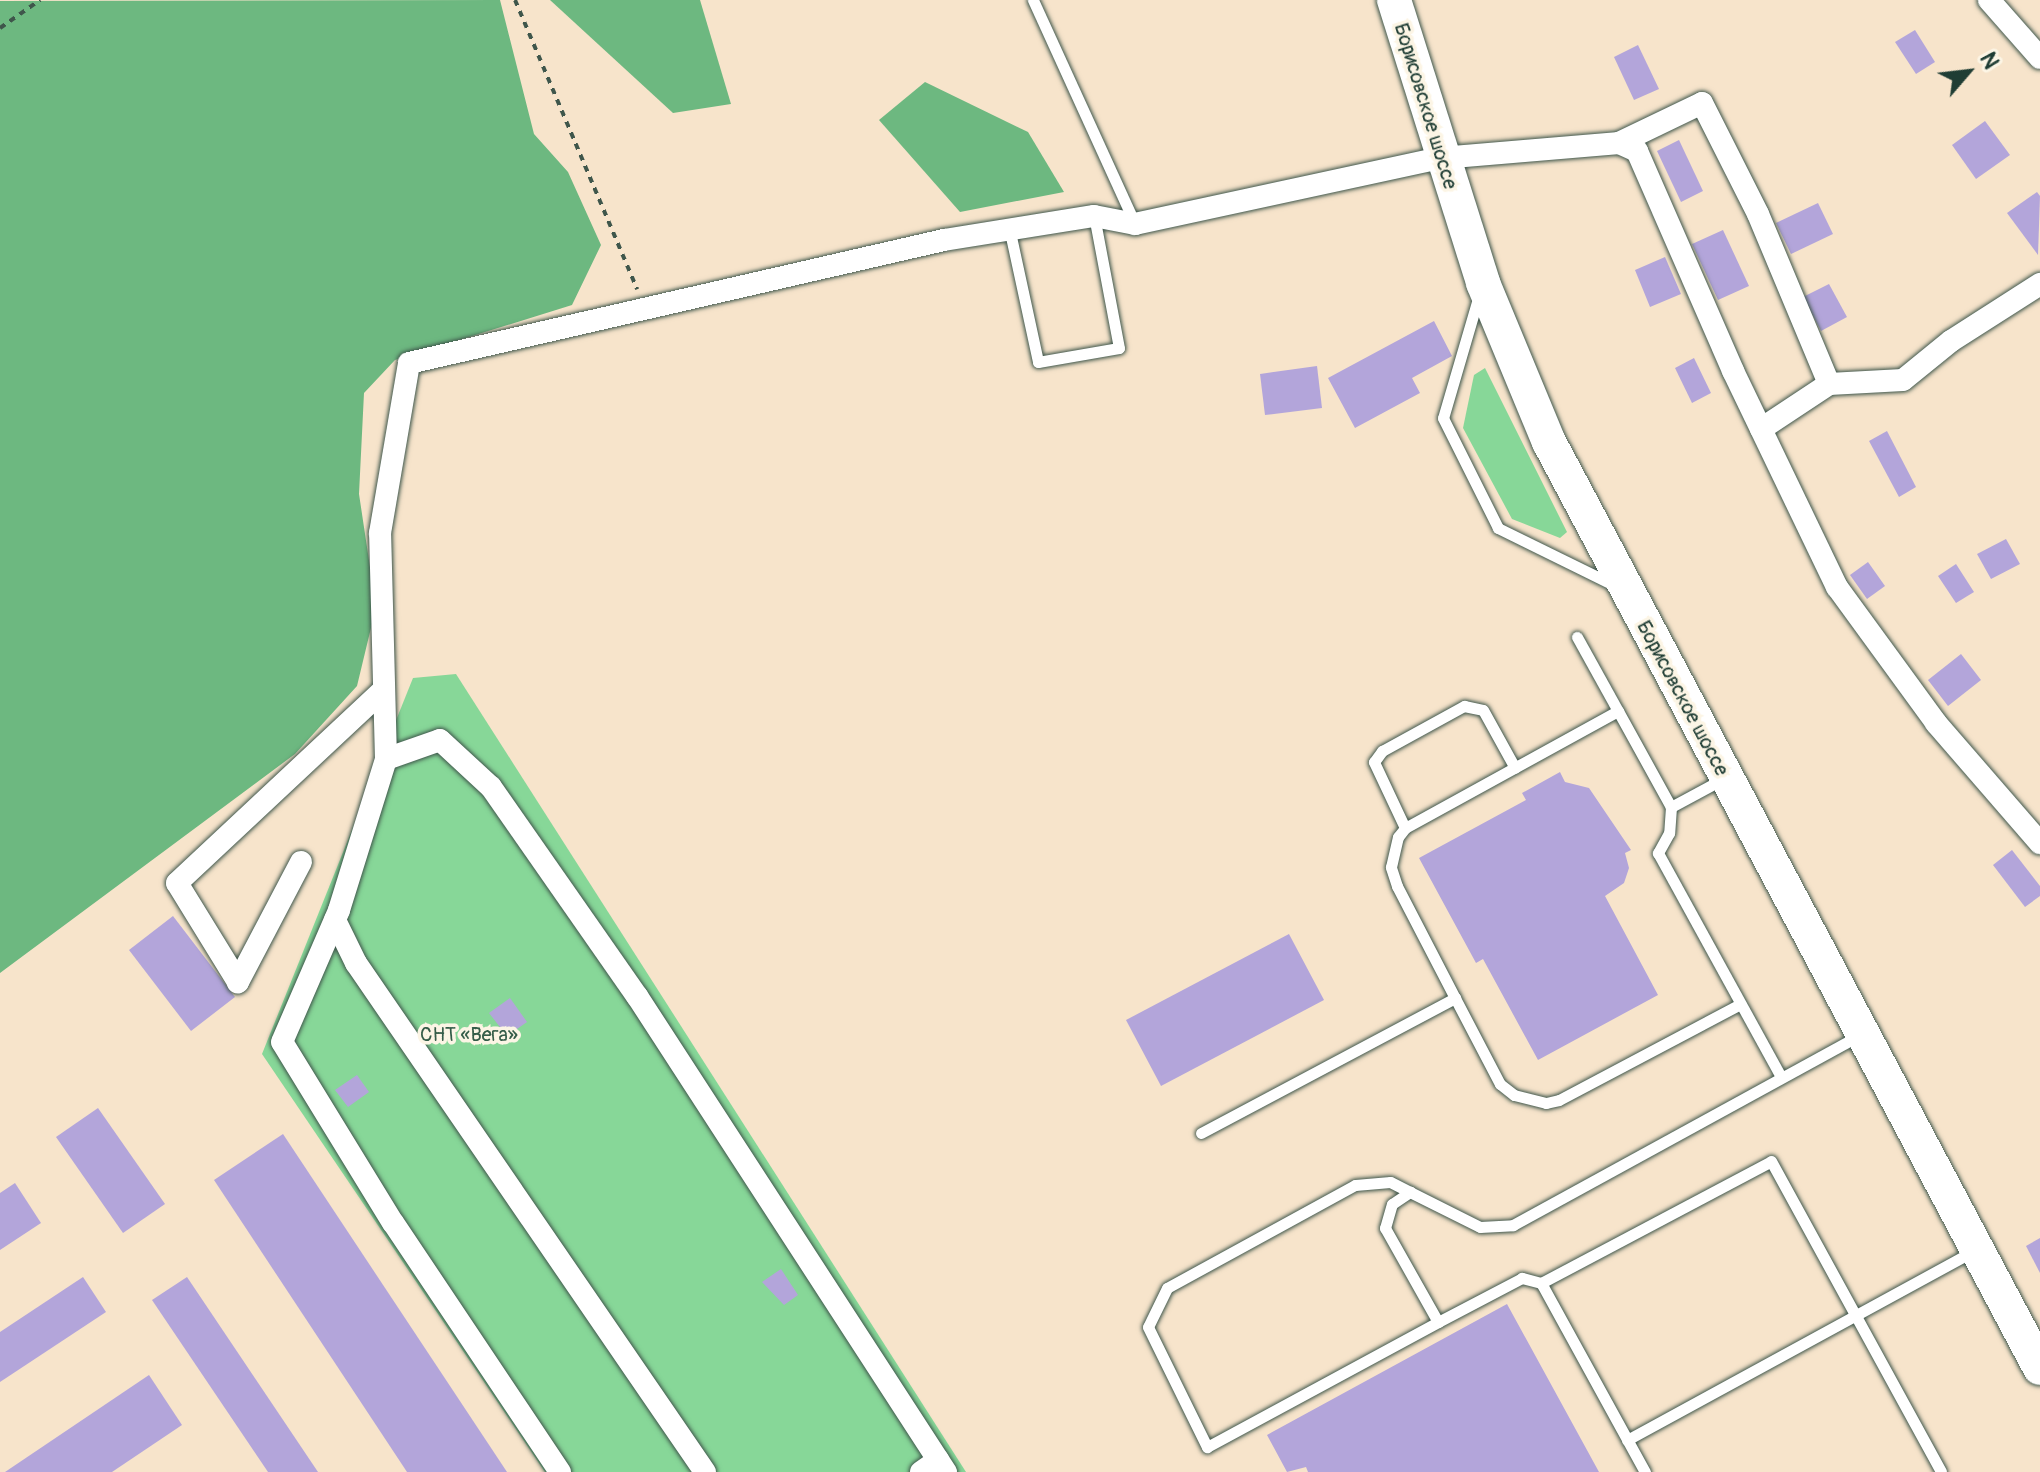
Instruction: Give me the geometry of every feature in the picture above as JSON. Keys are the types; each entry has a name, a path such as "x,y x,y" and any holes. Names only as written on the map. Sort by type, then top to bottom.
{"main road":[{"name":"Борисовское шоссе","path":"1394,0 1441,158 1483,283 1549,442 1725,779 2037,1355"}],"street":[{"path":"1989,0 2040,58"},
{"path":"560,1472 393,1223 282,1042 335,920 386,759 380,533 409,363 644,306 944,240 1010,232 1094,216 1135,224 1441,158 1619,143 1702,103 1758,214 1829,384"},
{"path":"1619,143 1637,151 1761,429 1837,587 1936,723 2040,843"},
{"path":"1761,429 1829,384 1903,380 1951,341 2040,284"},
{"path":"301,862 238,982 177,883 382,691"},
{"path":"386,759 440,740 491,787 637,996 935,1468"},
{"path":"335,920 356,963 705,1472"}],"lane":[{"path":"1033,0 1135,224"},
{"path":"1010,232 1038,362 1119,348 1094,216"},
{"path":"1483,283 1443,418 1498,528 1627,591"},
{"path":"1577,637 1671,807 1669,833 1658,853 1780,1075"},
{"path":"1405,828 1374,762 1382,751 1470,705 1483,710 1515,768"},
{"path":"1618,711 1405,828 1392,851 1397,886 1500,1084 1514,1095 1546,1103 1559,1100 1740,1004"},
{"path":"1671,807 1725,779"},
{"path":"1201,1133 1455,998"},
{"path":"1862,1034 1780,1075 1513,1225 1480,1227 1390,1182 1355,1185 1167,1288 1148,1327 1207,1447 1522,1278 1541,1283 1771,1161 1941,1472"},
{"path":"1410,1192 1392,1204 1385,1228 1438,1322"},
{"path":"1627,1440 1978,1249"},
{"path":"1541,1283 1645,1472"}],"path":[{"path":"0,28 40,0"},
{"path":"515,0 644,306"}],"green space":[{"path":"500,0 534,134 568,172 601,245 572,305 395,360 364,393 359,494 376,607 357,686 295,754 0,973 0,1"},
{"path":"550,0 700,0 731,104 673,113"},
{"path":"925,82 1028,132 1064,192 960,212 879,120"},
{"path":"1485,368 1567,532 1560,538 1512,519 1463,428 1474,375"},
{"name":"СНТ «Вега»","path":"456,674 966,1472 545,1472 262,1054 413,678"}],"building":[{"path":"1915,30 1935,62 1916,74 1895,42"},
{"path":"1638,45 1659,89 1634,100 1614,57"},
{"path":"1985,121 2010,155 1976,179 1952,145"},
{"path":"1679,140 1703,191 1681,202 1657,151"},
{"path":"2037,192 2040,196 2038,255 2007,213"},
{"path":"1818,203 1833,234 1791,254 1776,223"},
{"path":"1723,230 1749,286 1718,300 1692,244"},
{"path":"1665,257 1681,294 1650,307 1635,270"},
{"path":"1829,284 1847,317 1821,331 1803,297"},
{"path":"1434,321 1452,356 1412,378 1420,393 1355,428 1328,378"},
{"path":"1694,358 1711,393 1692,403 1675,368"},
{"path":"1317,366 1322,408 1265,415 1260,374"},
{"path":"1887,431 1916,487 1899,497 1869,441"},
{"path":"2006,539 2020,564 1991,579 1977,554"},
{"path":"1868,562 1885,586 1867,599 1850,575"},
{"path":"1956,564 1974,592 1956,603 1938,576"},
{"path":"1961,654 1981,680 1948,706 1928,680"},
{"path":"1560,772 1565,782 1589,788 1631,850 1625,853 1629,868 1624,883 1605,896 1658,995 1538,1060 1483,959 1476,963 1419,858 1526,800 1522,793"},
{"path":"2012,850 2040,886 2040,896 2025,907 1993,865"},
{"path":"173,916 235,997 191,1031 129,950"},
{"path":"1289,934 1324,1000 1161,1086 1126,1020"},
{"path":"510,998 527,1022 507,1036 489,1013"},
{"path":"357,1075 369,1092 348,1107 335,1090"},
{"path":"98,1108 165,1204 123,1233 56,1137"},
{"path":"283,1134 507,1472 407,1472 214,1180"},
{"path":"15,1183 41,1223 0,1250 0,1193"},
{"path":"2040,1238 2040,1273 2026,1246"},
{"path":"781,1269 798,1295 784,1305 762,1282"},
{"path":"83,1277 106,1312 0,1382 0,1332"},
{"path":"187,1277 318,1472 268,1472 152,1300"},
{"path":"1507,1304 1599,1472 1308,1472 1306,1467 1287,1472 1267,1435"},
{"path":"149,1375 182,1425 112,1472 5,1472"}]}
